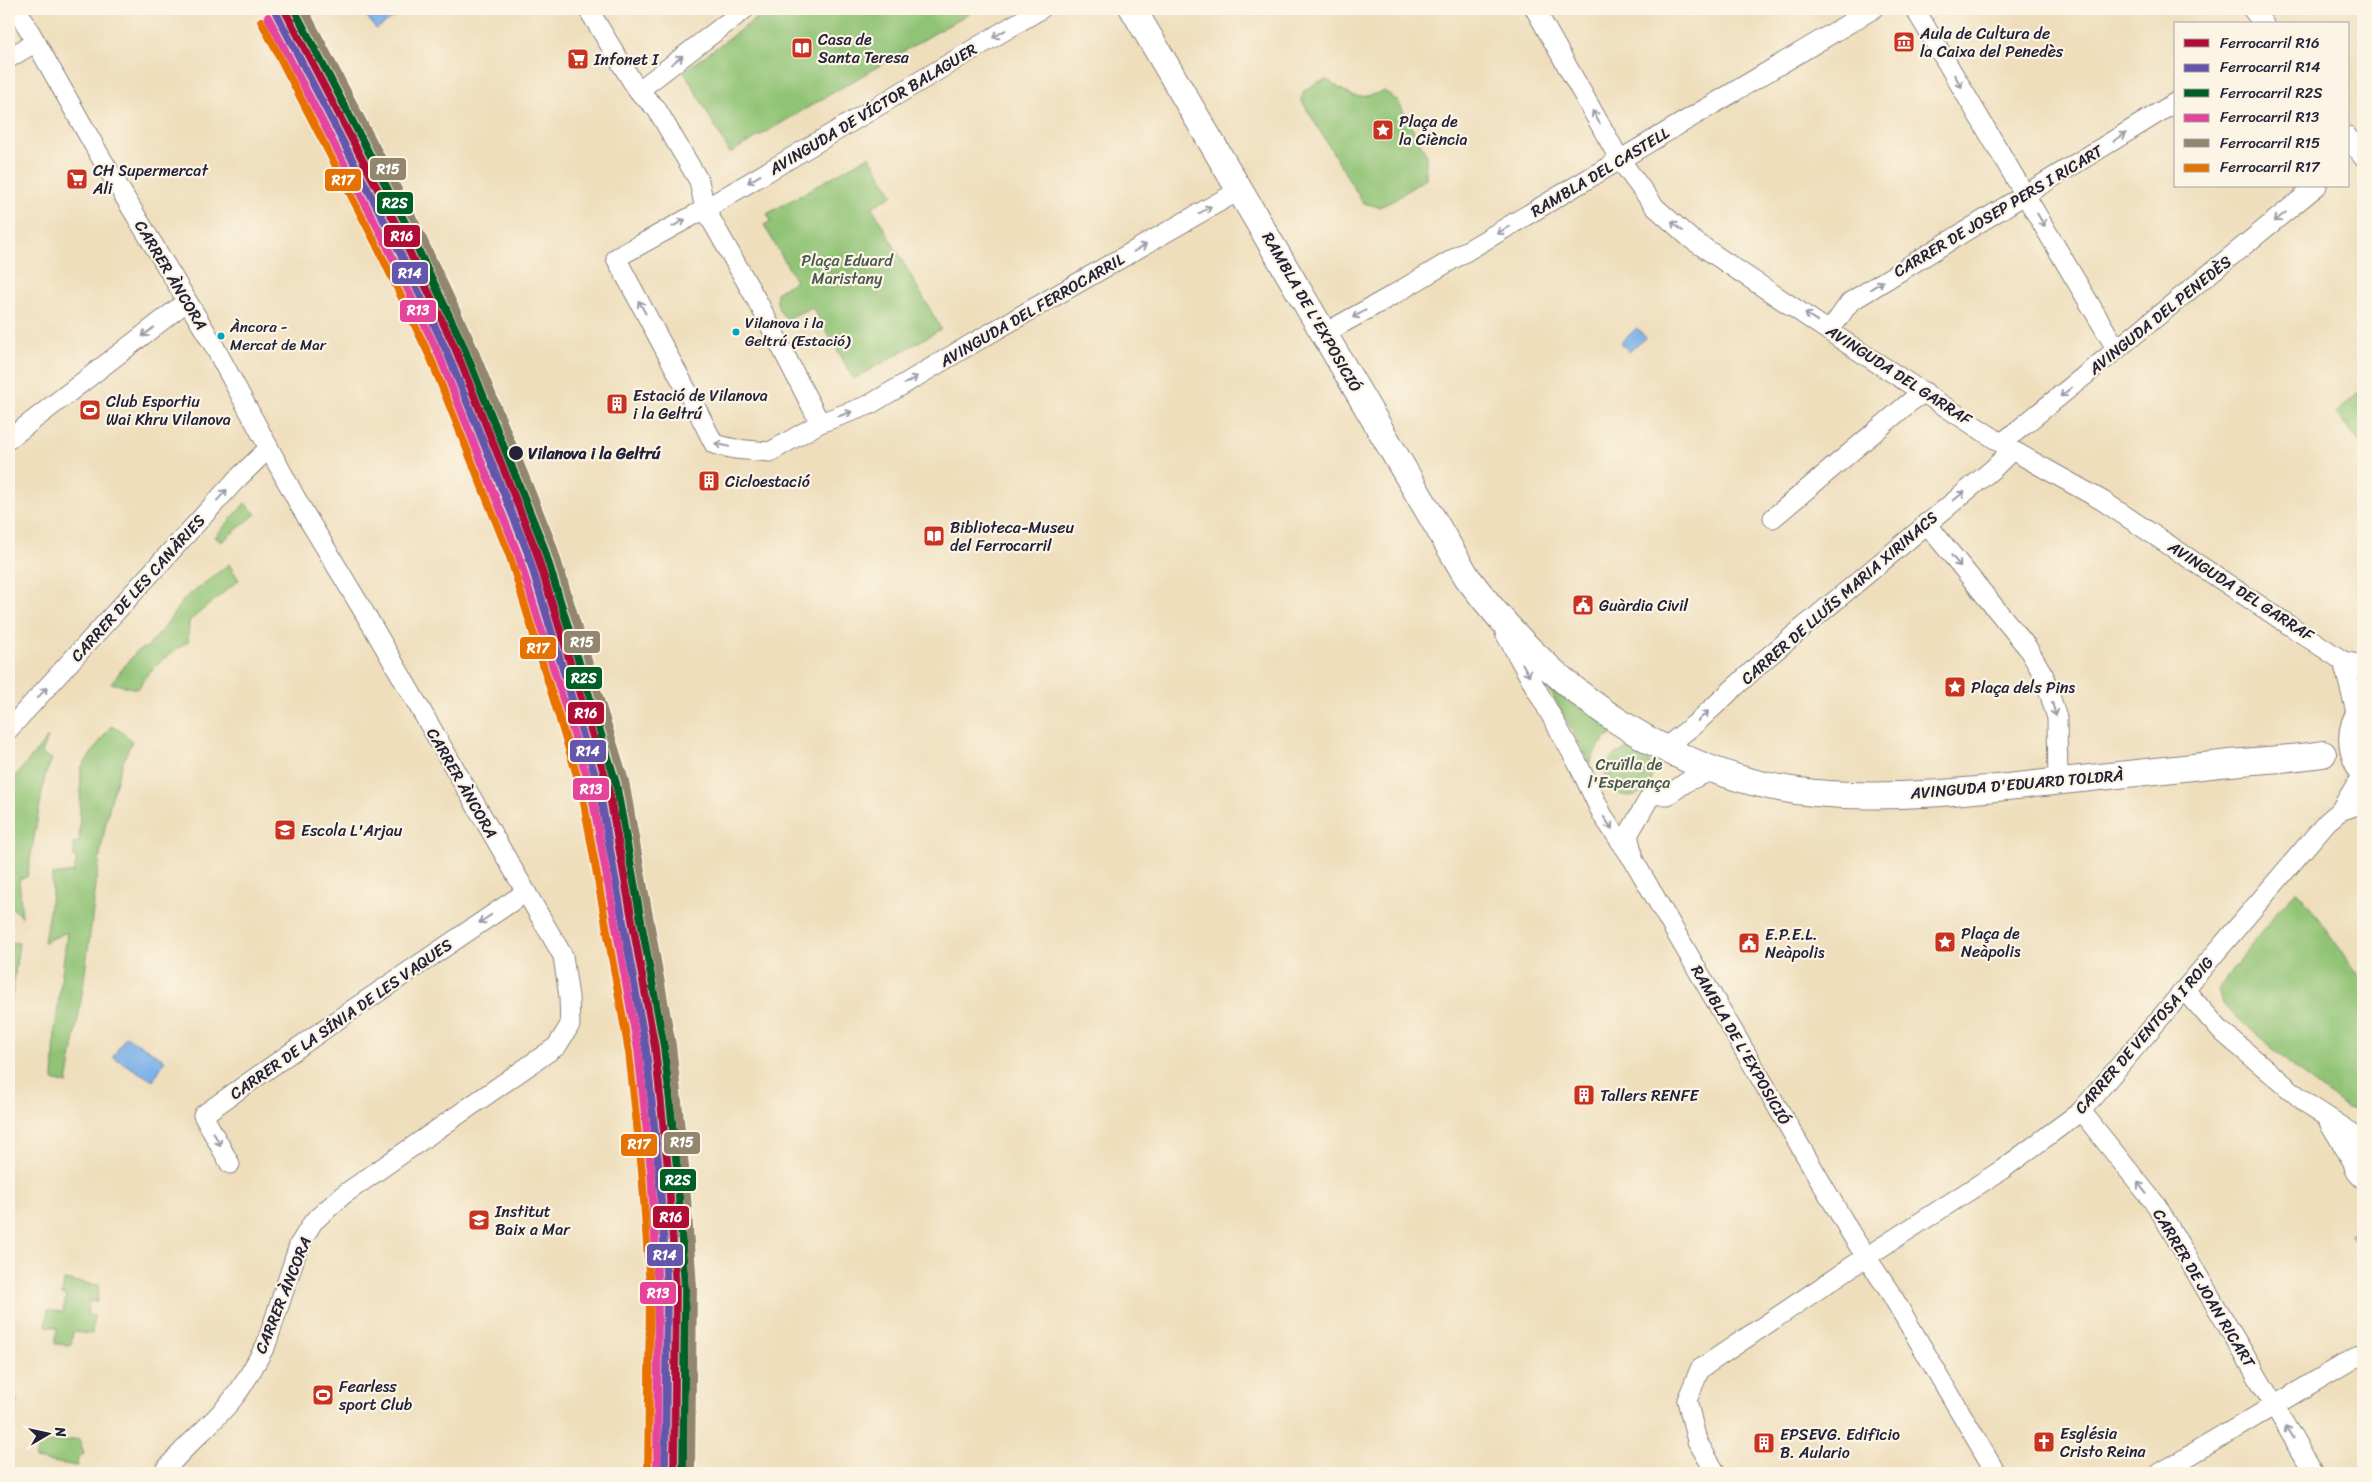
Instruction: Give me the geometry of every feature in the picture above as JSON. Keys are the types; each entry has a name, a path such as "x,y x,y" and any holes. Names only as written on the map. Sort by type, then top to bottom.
{"street":[{"name":"CARRER ÀNCORA","path":"17,9 100,156 186,302 213,344 299,504 370,622 563,956 569,997 570,1025 557,1046 343,1194 314,1222 299,1245 266,1345 235,1396 179,1452 164,1473"},
{"path":"588,9 638,90 656,108 699,181 705,208 760,306 820,422 770,452 714,444 616,258 705,208"},
{"path":"638,90 745,9"},
{"name":"AVINGUDA DE VÍCTOR BALAGUER","path":"705,208 1041,9"},
{"name":"RAMBLA DE L'EXPOSICIÓ","path":"1134,9 1467,577 1494,612 1529,650 1586,699 1635,734 1666,747"},
{"name":"AVINGUDA DEL GARRAF","path":"1537,9 1620,160 1655,207 1691,238 1830,330 1848,344 2007,446 2103,501 2343,661 2353,663 2363,671"},
{"name":"RAMBLA DEL CASTELL","path":"1325,334 1394,295 1873,9"},
{"path":"1915,9 2117,350"},
{"path":"2252,9 2262,22"},
{"path":"9,58 36,42"},
{"name":"CARRER DE JOSEP PERS I RICART","path":"1830,330 1850,302 2026,196 2174,103"},
{"path":"2350,140 2359,155"},
{"name":"AVINGUDA DEL PENEDÈS","path":"2007,446 2117,350 2315,188"},
{"name":"AVINGUDA DEL FERROCARRIL","path":"820,422 869,405 1240,190"},
{"path":"9,439 186,302"},
{"path":"1774,518 1910,402 1925,392"},
{"name":"CARRER DE LLUÍS MARIA XIRINACS","path":"1666,747 1695,724 1770,655 1994,468 2007,446"},
{"name":"CARRER DE LES CANÀRIES","path":"9,729 235,481 269,448"},
{"path":"1926,523 2027,647 2044,676 2057,718 2058,781"},
{"name":"RAMBLA DE L'EXPOSICIÓ","path":"1494,612 1577,762 1603,816 1634,861 1866,1257 1891,1294 1996,1473"},
{"path":"2343,661 2358,717 2351,740 2361,769"},
{"path":"2358,717 2323,754 2332,760 2361,769"},
{"name":"AVINGUDA D'EDUARD TOLDRÀ","path":"1666,747 1713,770 1773,786 1844,795 1939,793 2323,754"},
{"name":"CARRER DE VENTOSA I ROIG","path":"2340,811 2361,769"},
{"path":"1634,861 1628,835 1652,796 1668,795 1688,781 1713,770"},
{"name":"CARRER DE VENTOSA I ROIG","path":"1716,1473 1697,1441 1687,1400 1700,1369 1866,1257 2003,1169 2081,1111 2326,822 2340,811 2363,803"},
{"name":"CARRER DE LA SÍNIA DE LES VAQUES","path":"230,1164 203,1115 340,1018 526,892"},
{"path":"2185,990 2220,1030 2306,1103 2363,1140"},
{"name":"CARRER DE JOAN RICART","path":"2081,1111 2156,1206 2314,1473"},
{"path":"2328,1119 2358,1174 2363,1179"},
{"path":"2353,1162 2357,1150 2363,1144"},
{"path":"2160,1473 2363,1354"}],"green space":[{"path":"769,9 976,9 730,153 684,71"},
{"path":"1327,80 1353,96 1359,97 1384,91 1398,101 1426,154 1426,178 1393,201 1379,207 1363,203 1302,101 1303,92 1316,83"},
{"name":"Plaça Eduard Maristany","path":"869,156 893,195 872,207 941,329 854,379 812,307 787,319 780,310 777,304 777,292 796,281 764,225 771,221 767,214"},
{"path":"2363,389 2363,446 2336,413"},
{"path":"245,503 256,514 221,542 215,537"},
{"path":"229,564 239,580 189,621 188,642 160,662 138,689 111,683 137,651 147,647 161,632 184,599"},
{"path":"1542,676 1616,733 1603,742 1590,763"},
{"path":"111,726 122,732 132,741 113,791 102,843 84,983 67,1084 53,1080 55,1030 67,932 44,942 52,893 52,875 74,872 77,859 74,858 74,842 79,843 81,768"},
{"path":"48,737 42,754 52,759 45,776 27,877 19,879 22,917 9,905 9,784"},
{"name":"Cruïlla de l'Esperança","path":"1634,750 1638,751 1648,760 1651,764 1651,782 1642,792 1634,796 1624,796 1616,792 1607,782 1606,768 1610,760 1620,751"},
{"path":"2296,891 2302,896 2363,981 2363,1110 2347,1108 2299,1072 2222,1004 2218,989 2279,909"},
{"path":"12,942 19,943 9,1018 9,963"},
{"path":"64,1280 99,1285 97,1302 89,1301 87,1315 94,1316 92,1334 73,1332 71,1345 55,1344 57,1328 46,1326 48,1310 63,1312 66,1296 62,1295"},
{"path":"10,1398 17,1399 12,1439 9,1439"},
{"path":"79,1439 84,1454 78,1458 77,1466 35,1459 38,1444"}],"water":[{"path":"362,9 407,9 376,29"},
{"path":"1637,328 1646,338 1629,352 1620,343"},
{"path":"126,1036 165,1060 153,1081 113,1057"},
{"path":"2363,1224 2363,1247 2359,1240 2353,1240 2349,1235"}],"rail line":[{"name":"R16","path":"284,9 400,232 455,348 535,548 608,786 655,1048 668,1169 676,1288 674,1473"},
{"name":"R2S","path":"294,9 408,228 463,345 543,545 616,783 664,1047 677,1168 685,1288 683,1473"},
{"name":"R15","path":"304,9 416,224 471,342 552,543 625,781 672,1045 685,1167 693,1288 691,1473"},
{"name":"R14","path":"276,13 392,236 447,352 527,551 599,788 646,1049 659,1170 667,1288 665,1473"},
{"name":"R13","path":"268,17 384,240 439,355 518,554 591,790 638,1050 651,1171 658,1288 657,1473"},
{"name":"R17","path":"261,21 376,244 431,359 510,557 582,792 629,1052 642,1171 650,1289 648,1473"}],"place":[{"name":"Aula de Cultura de la Caixa del Penedès","path":"1904,42"},
{"name":"Casa de Santa Teresa","path":"802,48"},
{"name":"Infonet I","path":"578,59"},
{"name":"Plaça de la Ciència","path":"1383,130"},
{"name":"CH Supermercat Ali","path":"77,179"},
{"name":"Vilanova i la Geltrú (Estació)","path":"736,332"},
{"name":"Àncora - Mercat de Mar","path":"221,336"},
{"name":"Estació de Vilanova i la Geltrú","path":"617,404"},
{"name":"Club Esportiu Wai Khru Vilanova","path":"90,410"},
{"name":"Vilanova i la Geltrú","path":"516,453"},
{"name":"Cicloestació","path":"709,481"},
{"name":"Biblioteca-Museu del Ferrocarril","path":"934,536"},
{"name":"Guàrdia Civil","path":"1583,605"},
{"name":"Plaça dels Pins","path":"1955,687"},
{"name":"Escola L'Arjau","path":"285,830"},
{"name":"Plaça de Neàpolis","path":"1945,942"},
{"name":"E.P.E.L. Neàpolis","path":"1749,943"},
{"name":"Tallers RENFE","path":"1584,1095"},
{"name":"Institut Baix a Mar","path":"479,1220"},
{"name":"Fearless sport Club","path":"323,1395"},
{"name":"Església Cristo Reina","path":"2044,1442"},
{"name":"EPSEVG. Edificio B. Aulario","path":"1764,1443"}]}
